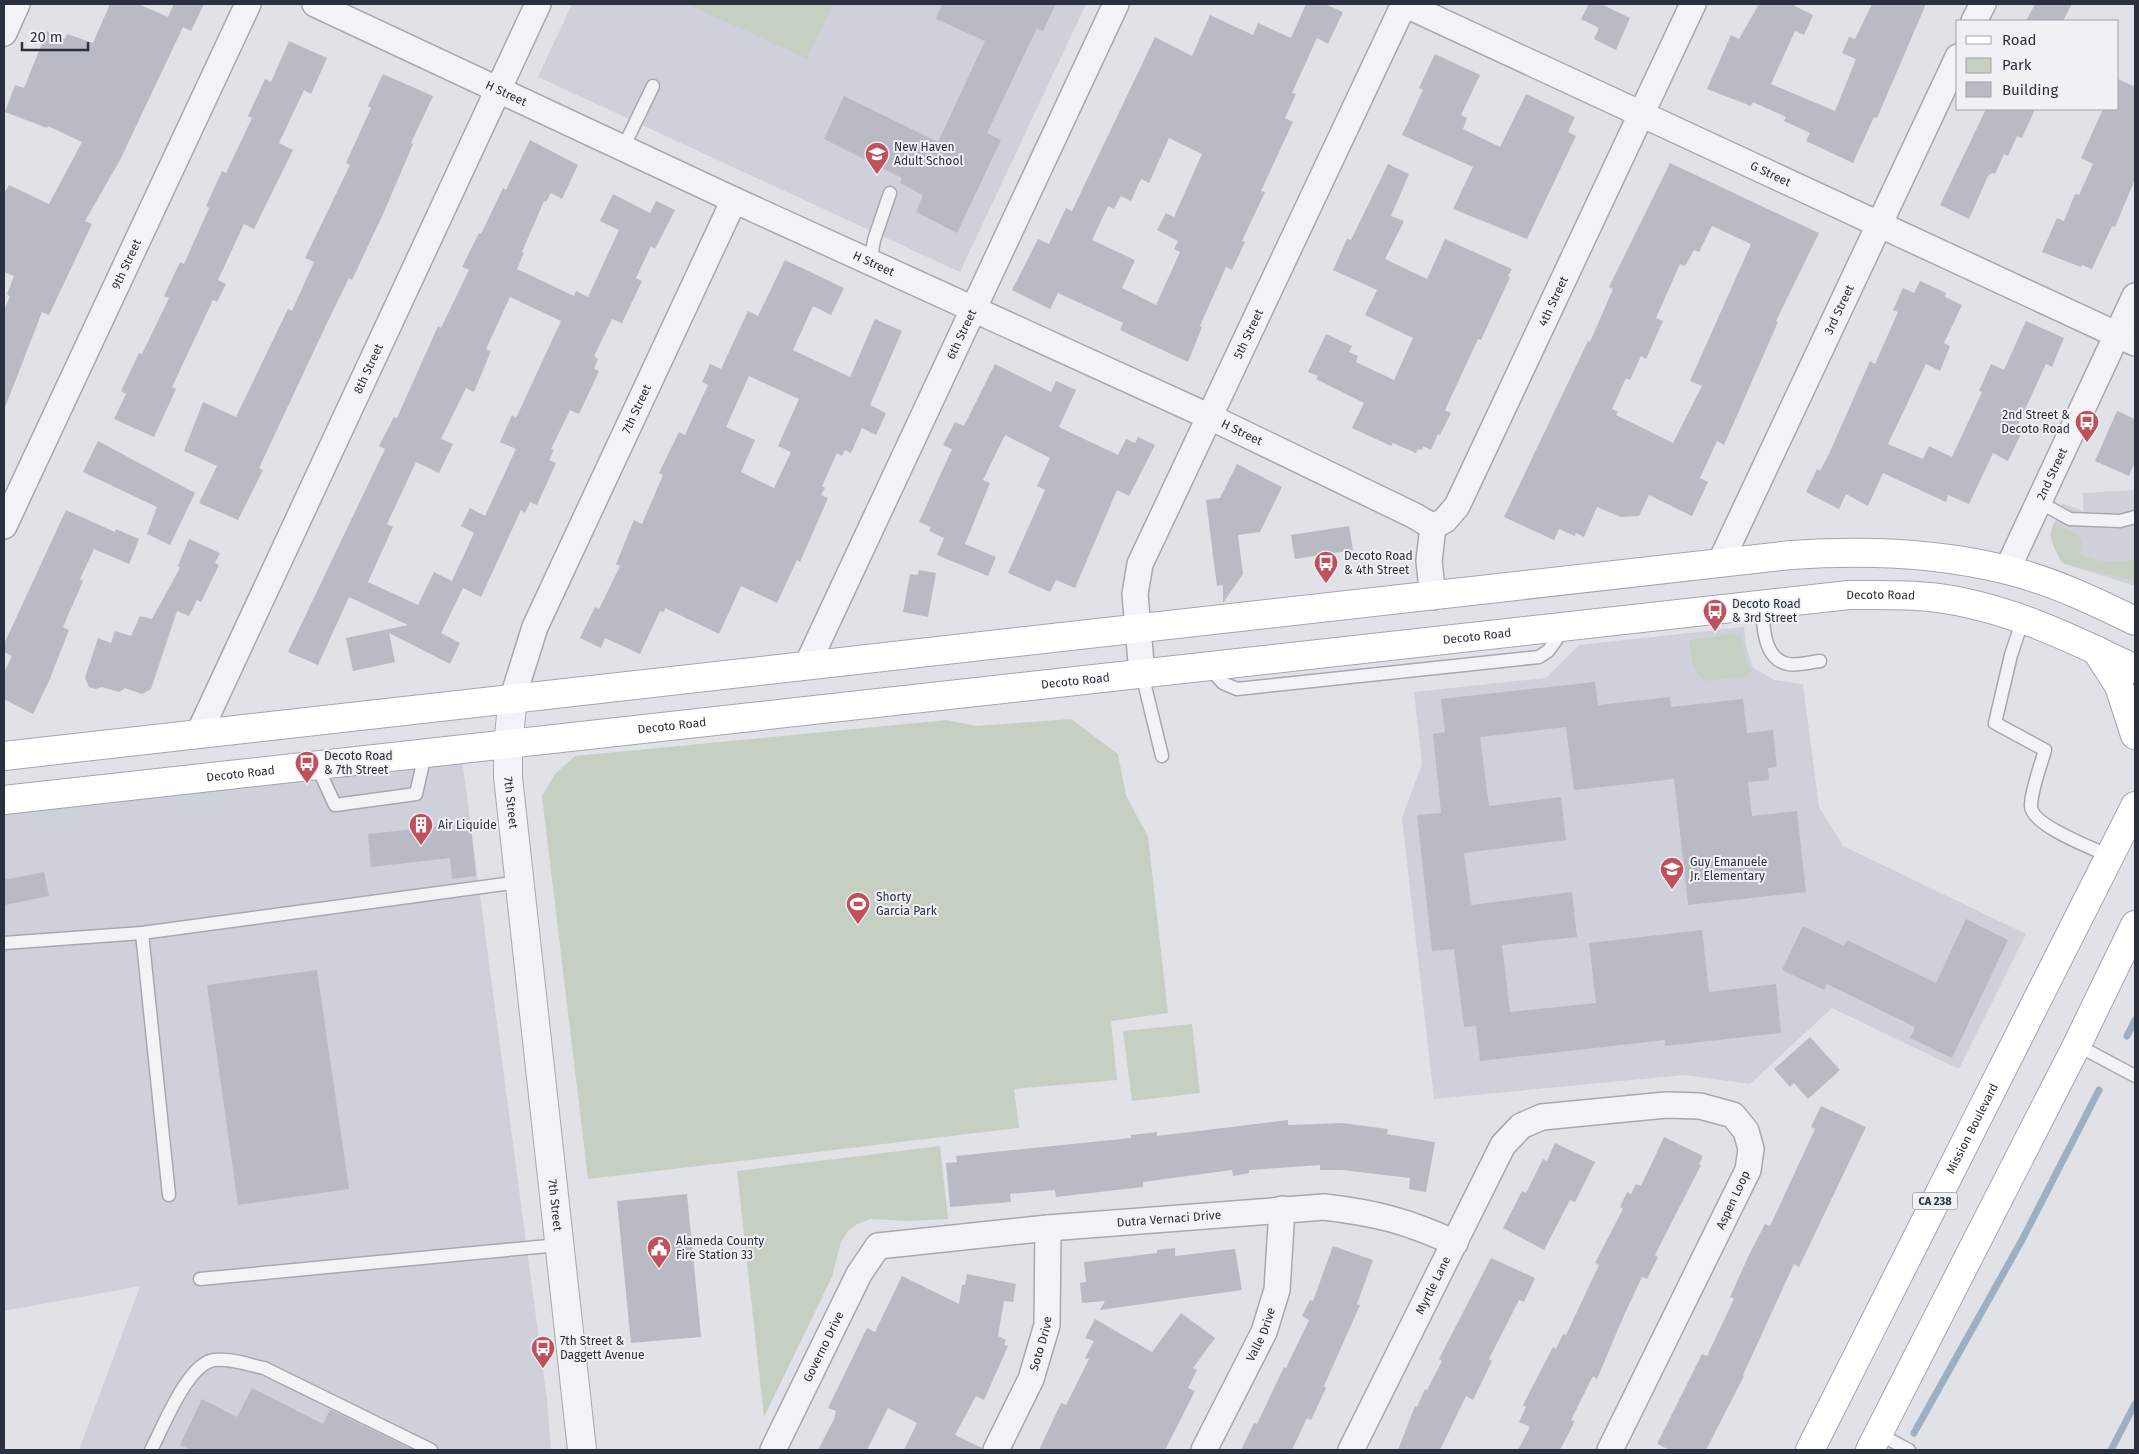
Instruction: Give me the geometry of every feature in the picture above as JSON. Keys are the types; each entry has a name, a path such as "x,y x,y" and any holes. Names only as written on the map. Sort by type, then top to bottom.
{"main road":[{"path":"4,756 807,665 1433,597 1720,563 1853,551 1903,554 2007,570 2055,584 2135,621"},
{"name":"Decoto Road","path":"4,800 1142,674 1761,603 1849,595 1906,595 1974,605 2023,620 2096,650 2135,669"},
{"path":"2096,650 2119,686 2135,736"},
{"name":"Mission Boulevard","path":"1810,1450 2135,806"},
{"path":"1875,1442 2077,1045 2135,925"}],"street":[{"path":"4,33 17,4"},
{"name":"9th Street","path":"4,526 248,4"},
{"name":"H Street","path":"315,4 870,263 1210,417 1415,516 1433,527"},
{"name":"8th Street","path":"198,735 538,4"},
{"name":"6th Street","path":"807,665 1116,4"},
{"name":"G Street","path":"1404,4 2126,339"},
{"name":"5th Street","path":"1142,674 1134,594 1140,564 1404,4"},
{"name":"4th Street","path":"1433,527 1445,520 1457,506 1693,4"},
{"path":"1975,20 1983,4"},
{"name":"3rd Street","path":"1720,563 1956,61"},
{"name":"7th Street","path":"582,1450 508,777 508,745 513,698 535,627 734,200"},
{"name":"2nd Street","path":"2007,570 2039,502 2126,339 2135,296"},
{"path":"1433,527 1429,561 1433,597"},
{"name":"Aspen Loop","path":"1521,1126 1542,1117 1666,1105 1700,1106 1733,1115 1746,1131 1751,1149 1748,1170 1610,1450"},
{"name":"Myrtle Lane","path":"1351,1450 1503,1145 1521,1126"},
{"name":"Dutra Vernaci Drive","path":"878,1246 1048,1228 1324,1207 1366,1212 1414,1224 1455,1244"},
{"name":"Valle Drive","path":"1204,1450 1264,1332 1277,1290 1282,1209"},
{"name":"Soto Drive","path":"996,1450 1031,1379 1048,1325 1048,1228"},
{"name":"Governo Drive","path":"772,1450 859,1274 878,1246"}],"lane":[{"path":"622,148 653,86"},
{"path":"870,263 874,240 890,193"},
{"path":"2039,502 2070,519 2120,521 2135,517"},
{"path":"1761,603 1766,642 1768,650 1774,656 1789,665 1820,661"},
{"path":"2023,620 2011,655 1995,723 2045,750 2031,807 2036,818 2072,839 2110,856"},
{"path":"1142,674 1162,756"},
{"path":"317,766 335,805 416,794 425,754"},
{"path":"4,943 142,932 519,882"},
{"path":"142,932 169,1195"},
{"path":"2077,1045 2135,1076"},
{"path":"200,1279 559,1245"},
{"path":"151,1450 174,1404 196,1370 213,1360 240,1362 264,1368 431,1450"},
{"path":"1875,1442 1909,1450"}],"shaded area":[{"name":"New Haven Adult School","path":"572,4 1086,4 960,272 538,77"},
{"path":"2135,490 2135,586 2062,563 2050,535 2062,503 2083,511 2083,493"},
{"name":"Guy Emanuele Jr. Elementary","path":"1744,627 1746,646 1753,668 1775,680 1803,684 1819,807 1843,846 2026,934 1959,1069 1832,1008 1750,1084 1684,1075 1434,1099 1402,818 1422,764 1414,692 1546,678 1579,645"},
{"path":"462,759 547,1400 551,1450 79,1450 140,1286 4,1311 4,810"}],"green space":[{"path":"687,4 833,4 807,59"},
{"path":"2054,523 2077,535 2082,540 2079,555 2106,562 2135,560 2135,581 2062,563 2051,534"},
{"path":"1740,633 1743,650 1751,671 1748,676 1705,681 1700,677 1695,668 1689,640"},
{"name":"Shorty Garcia Park","path":"1071,719 1118,754 1126,795 1148,837 1168,1013 1111,1021 1117,1080 1014,1089 1019,1128 588,1179 542,796 555,774 575,756 947,720 976,726"},
{"path":"1192,1024 1200,1093 1132,1101 1123,1031"},
{"path":"940,1146 948,1219 907,1221 871,1219 857,1224 848,1231 841,1242 832,1277 764,1417 737,1171"}],"building":[{"path":"110,4 138,4 168,17 174,4 204,4 191,31 183,27 120,160 85,221 92,224 49,315 42,312 4,410 4,311 10,296 7,294 14,276 4,272 4,194 9,185 49,204 82,142 48,126 47,128 5,112 15,85 24,88 47,31 65,39 67,34 93,43"},
{"path":"942,4 1056,4 1043,31 1037,28 987,133 1001,140 957,233 916,212 923,195 900,183 902,178 824,139 844,96 938,142 985,41 936,19"},
{"path":"1306,4 1325,4 1343,12 1328,44 1317,38 1292,93 1296,94 1285,118 1293,122 1261,191 1265,192 1242,241 1245,242 1232,270 1226,267 1200,326 1202,327 1188,362 1120,330 1123,323 1058,293 1050,309 1012,290 1038,239 1049,244 1066,208 1072,211 1155,37 1192,56 1210,15 1253,35 1258,23 1291,38","holes":["1169,138 1202,154 1174,217 1166,213 1157,230 1178,241 1174,249 1180,252 1156,305 1122,288 1135,260 1092,240 1108,206 1114,209 1121,196 1131,201 1141,179 1149,183"]},
{"path":"1589,4 1601,4 1630,18 1616,50 1594,39 1599,28 1581,19"},
{"path":"1759,4 1791,4 1813,15 1804,35 1795,31 1771,84 1835,111 1856,59 1842,53 1849,37 1855,39 1872,4 1926,4 1877,118 1874,117 1853,163 1806,141 1810,133 1784,121 1786,117 1753,102 1751,106 1707,89 1731,35 1739,39"},
{"path":"2035,4 2072,4 2064,20 2027,20"},
{"path":"289,41 327,58 311,94 304,90 279,143 293,150 254,229 244,224 218,280 226,284 217,302 213,300 179,372 172,387 176,389 154,437 114,419 126,394 121,391 139,353 142,354 169,298 164,296 180,262 184,264 209,208 206,206 222,171 226,173 252,118 248,116 265,79 271,82"},
{"path":"1435,54 1480,75 1461,115 1467,118 1463,129 1500,147 1526,94 1575,117 1568,132 1576,136 1527,239 1453,209 1473,167 1402,135 1423,90 1419,88"},
{"path":"383,74 433,96 411,143 413,144 384,212 352,280 349,278 327,323 259,468 263,470 238,520 199,503 217,466 184,451 203,402 236,417 288,309 292,311 314,262 305,258 350,165 346,163 371,108 368,106"},
{"path":"2119,79 2135,87 2135,179 2115,227 2112,226 2092,269 2082,265 2081,267 2042,252 2057,218 2064,221 2075,194 2079,195 2093,164 2081,158 2103,110 2119,110"},
{"path":"1986,110 2035,110 2022,138 2017,136 2008,156 2004,154 1995,174 1992,173 1988,176 1969,219 1940,205"},
{"path":"530,140 578,165 562,199 551,193 546,202 544,201 522,252 524,253 517,269 574,296 576,291 588,297 619,230 600,221 613,194 650,213 656,201 675,210 655,249 651,246 636,278 642,281 622,323 612,319 594,356 598,359 594,369 599,371 579,414 570,410 551,449 554,450 549,460 556,463 537,505 530,502 525,513 521,510 481,597 463,588 441,633 460,643 450,664 389,633 395,662 353,671 346,638 408,625 349,597 318,665 288,652 385,449 379,446 394,417 397,418 438,326 441,328 469,270 462,267 479,233 481,234 503,188 506,190","holes":["510,297 561,321 516,418 512,415 500,442 516,449 485,516 470,508 461,526 474,533 452,581 434,572 418,605 368,582 393,527 387,524 416,462 439,473 453,444 441,439 466,388 474,392 491,351 486,349"]},
{"path":"1670,163 1819,233 1776,321 1778,322 1724,445 1717,441 1700,478 1708,482 1692,516 1649,495 1639,516 1621,517 1597,507 1584,537 1576,533 1575,536 1559,529 1554,540 1504,517 1588,341 1590,342 1613,289 1609,287","holes":["1712,226 1751,244 1690,381 1702,386 1673,443 1616,415 1618,412 1612,409 1626,378 1630,380 1641,356 1646,359 1663,321 1656,318 1680,264 1685,266 1694,250 1699,252"]},
{"path":"1388,164 1409,174 1391,216 1404,221 1385,259 1427,279 1445,239 1512,269 1481,340 1478,339 1445,410 1451,413 1440,435 1438,434 1431,450 1423,446 1422,450 1418,449 1416,453 1393,443 1391,446 1352,428 1364,403 1316,379 1318,376 1308,372 1326,334 1352,346 1349,352 1358,356 1356,362 1394,380 1413,338 1365,315 1377,290 1333,270 1347,239 1351,240"},
{"path":"785,260 844,288 831,315 813,306 793,350 850,377 875,319 902,331 870,405 886,413 876,435 862,428 851,453 845,450 842,456 837,453 822,486 825,488 821,495 828,498 800,562 797,560 777,603 741,586 719,634 665,608 664,612 660,611 640,654 605,638 601,648 580,638 595,607 599,609 620,566 616,564 634,520 642,524 663,475 659,473 679,432 685,435 708,385 702,382 710,364 721,369 748,311 758,316","holes":["749,376 799,399 778,446 791,452 774,488 741,472 755,440 726,427"]},
{"path":"1920,281 1946,293 1945,297 1962,305 1944,343 1950,346 1940,371 1926,364 1888,444 1923,459 1929,446 1952,457 1982,392 1979,391 1991,364 2004,370 2026,321 2064,338 2052,367 2046,364 2016,429 2022,432 2008,461 1993,453 1969,504 1948,495 1946,502 1883,473 1868,506 1846,494 1839,509 1806,492 1817,469 1820,471 1829,454 1870,361 1875,364 1898,312 1893,310 1903,288 1914,293"},
{"path":"995,364 1051,392 1056,381 1076,390 1059,427 1118,455 1126,439 1135,443 1138,437 1155,445 1129,496 1117,490 1075,588 1056,580 1050,592 1008,573 1045,490 1037,486 1050,458 1005,435 983,480 990,483 965,544 996,557 988,576 937,555 944,538 929,531 931,527 919,522 952,449 943,445 955,422 964,426"},
{"path":"2117,411 2135,419 2135,462 2129,476 2095,461"},
{"path":"98,441 195,493 170,545 147,534 157,507 83,472"},
{"path":"1237,464 1282,487 1260,532 1238,535 1243,574 1223,603 1223,585 1217,586 1206,500 1220,498"},
{"path":"66,510 115,532 116,529 139,539 129,564 94,549 80,579 83,581 63,627 69,630 49,681 33,714 4,699 4,673 12,656 4,652 4,644"},
{"path":"1349,526 1353,550 1295,559 1291,535"},
{"path":"189,539 220,553 215,563 219,565 201,602 197,600 189,616 177,611 151,689 142,694 125,688 119,692 102,687 95,689 89,687 85,678 98,638 111,643 115,631 131,636 140,616 152,619 180,568 178,566"},
{"path":"919,570 936,573 928,617 903,612 910,574 918,575"},
{"path":"1595,682 1598,705 1670,697 1671,707 1743,699 1747,733 1773,730 1777,767 1768,768 1769,780 1748,782 1752,816 1797,811 1806,892 1688,905 1674,779 1574,790 1566,727 1480,737 1489,806 1561,797 1566,840 1464,853 1471,905 1572,892 1577,937 1502,945 1510,1012 1596,1003 1589,943 1702,930 1709,992 1776,984 1781,1033 1665,1046 1665,1040 1480,1061 1476,1026 1464,1027 1454,949 1432,951 1417,815 1441,813 1433,734 1445,732 1441,699"},
{"name":"Air Liquide","path":"444,826 445,831 471,828 476,876 452,879 450,858 371,867 368,834"},
{"path":"44,872 49,896 4,905 4,880"},
{"path":"1966,919 2008,940 1952,1058 1910,1038 1915,1027 1827,984 1824,990 1782,970 1803,926 1844,946 1847,940 1936,983"},
{"path":"317,970 349,1189 238,1205 207,985"},
{"path":"1810,1037 1840,1070 1808,1099 1794,1083 1790,1087 1774,1069"},
{"path":"1821,1106 1866,1127 1799,1267 1794,1264 1744,1376 1706,1450 1670,1450 1657,1444 1702,1354 1707,1356 1734,1299 1730,1297 1748,1257 1765,1224 1770,1226 1815,1129 1811,1127"},
{"path":"1288,1120 1288,1125 1342,1123 1388,1129 1387,1134 1435,1142 1426,1192 1409,1189 1410,1178 1342,1170 1320,1170 1320,1165 1249,1170 1249,1173 1233,1176 1232,1170 1143,1182 1143,1187 1056,1197 1055,1190 1010,1194 1011,1202 950,1207 946,1163 957,1162 956,1156 1131,1138 1131,1135 1157,1132 1157,1136"},
{"path":"1664,1137 1703,1156 1699,1164 1701,1165 1655,1255 1658,1257 1647,1279 1642,1277 1597,1379 1593,1376 1571,1420 1575,1421 1560,1450 1518,1450 1530,1427 1519,1422 1526,1407 1523,1405 1553,1347 1556,1349 1563,1334 1566,1335 1599,1265 1595,1263 1623,1209 1620,1207 1627,1192 1631,1194 1636,1184 1641,1186"},
{"path":"1555,1143 1595,1162 1575,1202 1570,1200 1544,1250 1503,1228 1522,1191 1526,1193 1543,1159 1547,1161"},
{"name":"Alameda County Fire Station 33","path":"687,1194 701,1337 631,1343 617,1201"},
{"path":"1333,1246 1373,1260 1357,1304 1360,1305 1324,1386 1326,1388 1311,1420 1307,1418 1292,1450 1241,1450 1254,1423 1257,1424 1309,1320 1302,1316 1310,1300 1313,1301"},
{"path":"1175,1248 1175,1256 1235,1249 1242,1290 1100,1310 1105,1301 1082,1303 1080,1283 1086,1282 1084,1262 1157,1253 1157,1250"},
{"path":"1491,1258 1535,1278 1524,1302 1519,1300 1489,1359 1492,1361 1473,1400 1466,1396 1440,1450 1398,1450 1415,1406 1417,1407 1425,1389 1427,1390 1442,1361 1439,1359"},
{"path":"967,1274 1016,1284 1013,1302 1004,1301 998,1336 1006,1340 1004,1345 1008,1346 984,1400 976,1396 955,1435 982,1448 982,1450 904,1450 917,1423 888,1408 867,1450 818,1450 834,1419 836,1411 828,1408 867,1328 875,1332 902,1276 959,1304 962,1285 965,1285"},
{"path":"1181,1313 1215,1338 1193,1368 1197,1370 1188,1388 1195,1391 1165,1450 1039,1450 1061,1403 1066,1405 1089,1359 1085,1358 1094,1341 1085,1338 1095,1319 1152,1352"},
{"path":"252,1388 323,1424 330,1410 413,1450 191,1450 180,1445 202,1399 237,1417"}],"waterway":[{"path":"2127,1036 2135,1020"},
{"path":"1914,1433 2022,1240 2099,1090"},
{"path":"2111,1450 2135,1404"}],"place":[{"name":"New Haven Adult School","path":"877,175"},
{"name":"2nd Street & Decoto Road","path":"2087,443"},
{"name":"Decoto Road & 4th Street","path":"1326,584"},
{"name":"Decoto Road & 3rd Street","path":"1715,632"},
{"name":"Decoto Road & 7th Street","path":"307,784"},
{"name":"Air Liquide","path":"421,846"},
{"name":"Guy Emanuele Jr. Elementary","path":"1672,890"},
{"name":"Shorty Garcia Park","path":"858,925"},
{"name":"Alameda County Fire Station 33","path":"659,1269"},
{"name":"7th Street & Daggett Avenue","path":"543,1369"}]}
